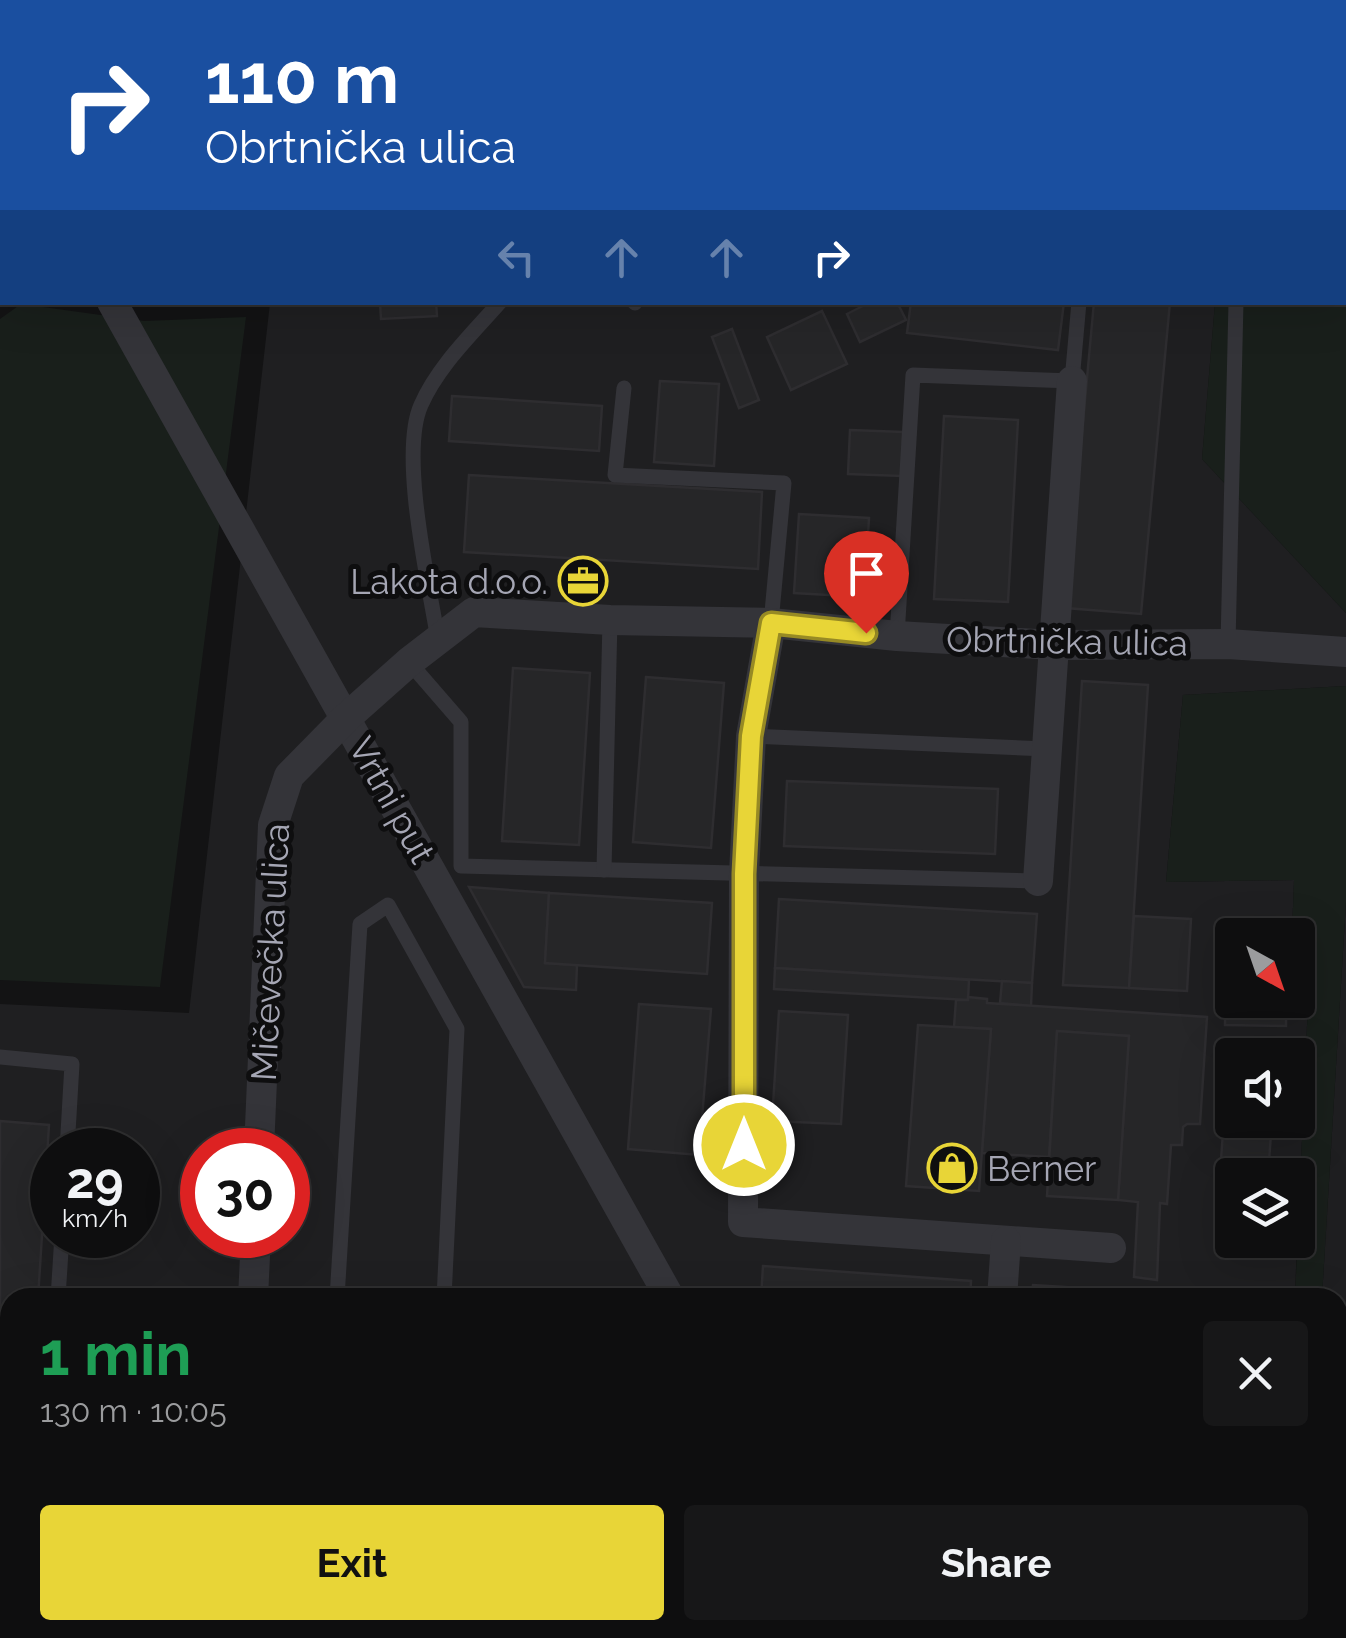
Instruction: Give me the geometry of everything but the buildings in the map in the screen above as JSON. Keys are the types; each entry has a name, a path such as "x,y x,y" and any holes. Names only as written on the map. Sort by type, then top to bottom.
{"street":[{"name":"Vrtni put","path":"114,305 664,1288"},
{"path":"1038,881 1072,381"},
{"name":"Obrtnička ulica","path":"346,718 408,662 474,612 771,623 897,636 1054,645 1228,644 1346,652"},
{"path":"771,623 751,736 744,874 743,1222 1111,1248"},
{"name":"Mičevečka ulica","path":"261,1128 273,824 289,776 346,718"},
{"path":"1003,1288 1006,1241"},
{"path":"253,1288 255,1258"}],"lane":[{"path":"438,640 412,464 414,432 419,408 433,382 497,305"},
{"path":"897,636 913,375 1072,381 1079,305"},
{"path":"1228,644 1236,305"},
{"path":"624,388 615,475 784,484 771,623"},
{"path":"604,870 610,620"},
{"path":"408,662 460,722 461,866 1038,881"},
{"path":"751,736 1048,749"},
{"path":"338,1288 360,924 388,906 457,1028 444,1288"},
{"path":"0,1058 72,1064 68,1128"},
{"path":"59,1288 61,1258"}],"shaded area":[{"path":"20,305 144,321 246,317 160,987 0,980 0,319"},
{"path":"270,305 1215,305 1202,459 1346,613 1346,686 1183,695 1166,882 1294,880 1293,918 1215,918 1215,1018 1307,1018 1306,1038 1215,1038 1215,1138 1302,1138 1301,1158 1215,1158 1215,1258 1296,1258 1295,1288 0,1288 0,1004 189,1013"},
{"path":"1215,305 1346,305 1346,613 1202,459"},
{"path":"1346,686 1346,902 1323,1288 1295,1288 1297,1258 1315,1258 1315,1158 1301,1158 1302,1138 1315,1138 1315,1038 1306,1038 1307,1018 1315,1018 1315,918 1293,918 1294,880 1166,882 1183,695"},
{"path":"1346,902 1346,1288 1323,1288"}],"place":[{"name":"Lakota d.o.o.","path":"583,581"},
{"name":"Berner","path":"952,1168"}],"route":[{"path":"744,1145 744,874 751,736 771,623 866,633"}]}
